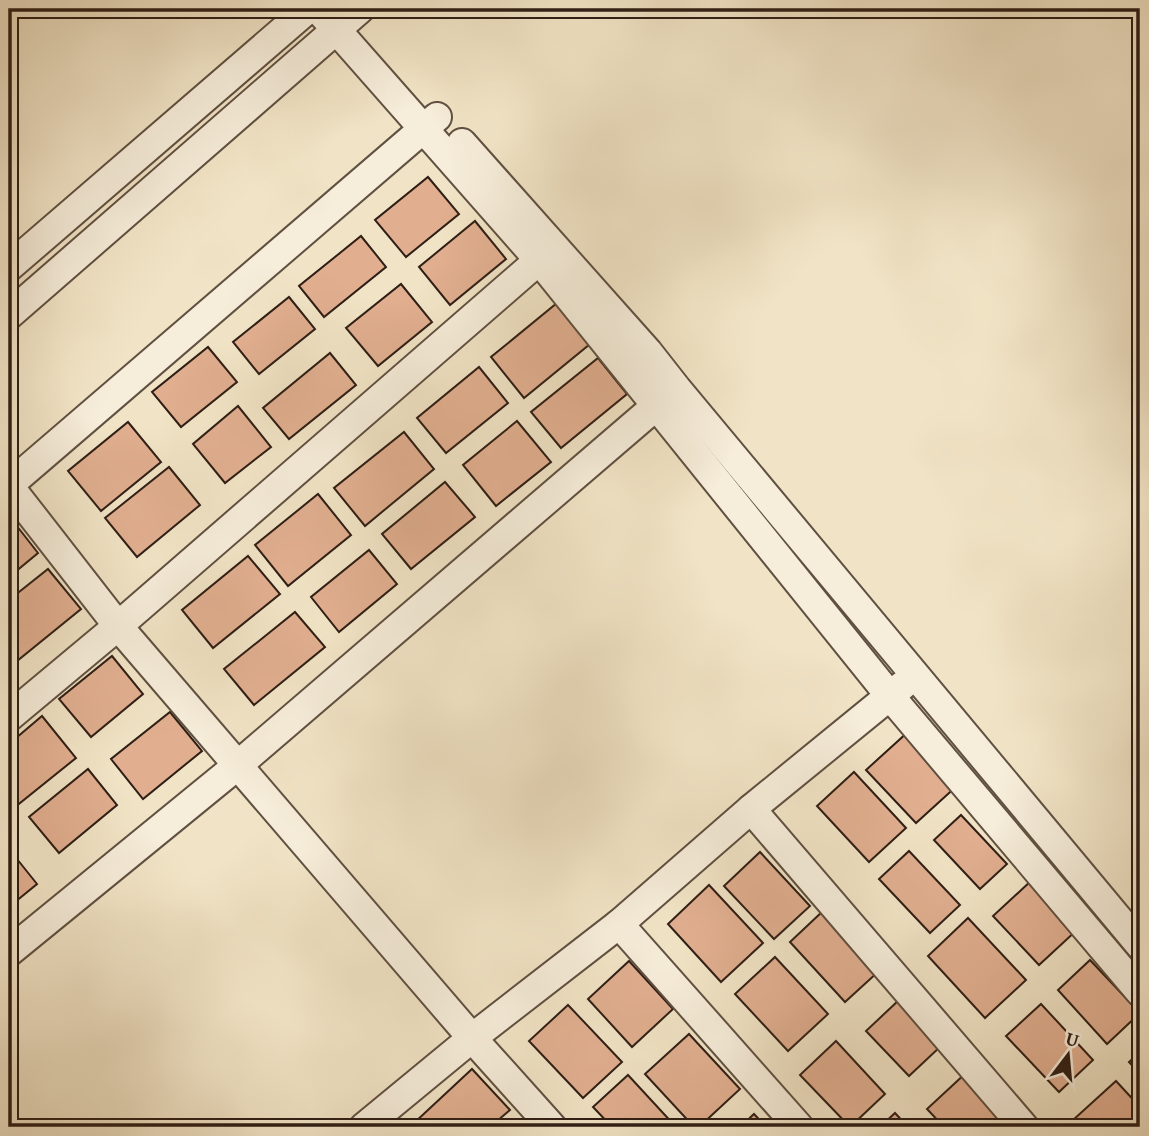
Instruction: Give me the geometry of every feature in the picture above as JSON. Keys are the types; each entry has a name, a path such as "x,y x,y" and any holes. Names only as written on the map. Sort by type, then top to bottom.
{"street":[{"path":"9,267 308,9"},
{"path":"9,315 341,14 431,122 547,253 666,397 916,674 1140,945"},
{"path":"431,122 9,485 118,626 472,1038 552,1127"},
{"path":"9,717 118,626 547,253"},
{"path":"666,397 890,696 1140,992"},
{"path":"9,952 238,765 666,397"},
{"path":"364,1127 472,1038 620,924 751,809 916,674"},
{"path":"751,809 1024,1127"},
{"path":"620,924 800,1127"}],"building":[{"path":"428,177 459,214 406,257 375,220"},
{"path":"475,221 506,259 450,305 419,267"},
{"path":"361,236 386,267 324,317 299,286"},
{"path":"401,284 432,322 378,366 346,328"},
{"path":"289,297 315,329 259,374 233,342"},
{"path":"557,303 590,344 524,398 491,357"},
{"path":"208,347 237,382 181,427 152,392"},
{"path":"330,353 356,385 289,439 263,408"},
{"path":"598,358 627,394 561,448 531,412"},
{"path":"479,367 508,403 446,453 417,418"},
{"path":"238,406 271,447 225,483 193,444"},
{"path":"517,421 551,462 496,506 463,465"},
{"path":"128,422 161,462 101,511 68,471"},
{"path":"404,432 434,469 365,526 334,488"},
{"path":"169,467 200,505 137,557 105,518"},
{"path":"445,482 475,517 411,569 382,534"},
{"path":"318,494 351,535 288,586 255,545"},
{"path":"9,516 38,553 9,577"},
{"path":"369,550 397,584 339,632 311,597"},
{"path":"248,556 280,594 213,648 182,610"},
{"path":"48,569 81,609 17,661 9,651 9,600"},
{"path":"295,612 325,647 254,705 224,669"},
{"path":"112,656 143,694 91,737 59,699"},
{"path":"170,712 202,751 143,799 111,759"},
{"path":"42,716 76,758 15,807 9,800 9,744"},
{"path":"909,731 959,784 916,823 866,770"},
{"path":"88,769 117,805 59,853 29,817"},
{"path":"854,772 906,828 869,862 817,806"},
{"path":"961,815 1007,864 980,889 934,840"},
{"path":"9,849 37,884 9,907"},
{"path":"909,851 960,905 930,933 879,879"},
{"path":"760,852 810,906 774,939 724,886"},
{"path":"1032,880 1078,929 1039,965 993,916"},
{"path":"709,885 763,943 721,982 668,924"},
{"path":"823,911 879,971 845,1002 790,942"},
{"path":"968,918 1026,980 985,1018 928,956"},
{"path":"775,957 828,1014 788,1051 735,994"},
{"path":"1090,960 1140,1013 1107,1044 1058,990"},
{"path":"629,961 673,1009 632,1047 588,999"},
{"path":"899,1000 941,1046 909,1076 866,1031"},
{"path":"1041,1004 1093,1060 1059,1092 1006,1036"},
{"path":"568,1005 622,1062 583,1098 529,1041"},
{"path":"689,1034 740,1089 699,1127 694,1127 645,1074"},
{"path":"836,1041 885,1094 850,1127 800,1075"},
{"path":"1140,1052 1140,1074 1129,1062"},
{"path":"472,1069 510,1110 490,1127 418,1127 414,1123"},
{"path":"967,1072 1010,1119 1001,1127 944,1127 927,1109"},
{"path":"628,1075 676,1127 612,1127 593,1107"},
{"path":"1116,1081 1140,1107 1140,1127 1080,1127 1073,1120"},
{"path":"895,1113 908,1127 880,1127"},
{"path":"754,1114 766,1127 740,1127"}]}
